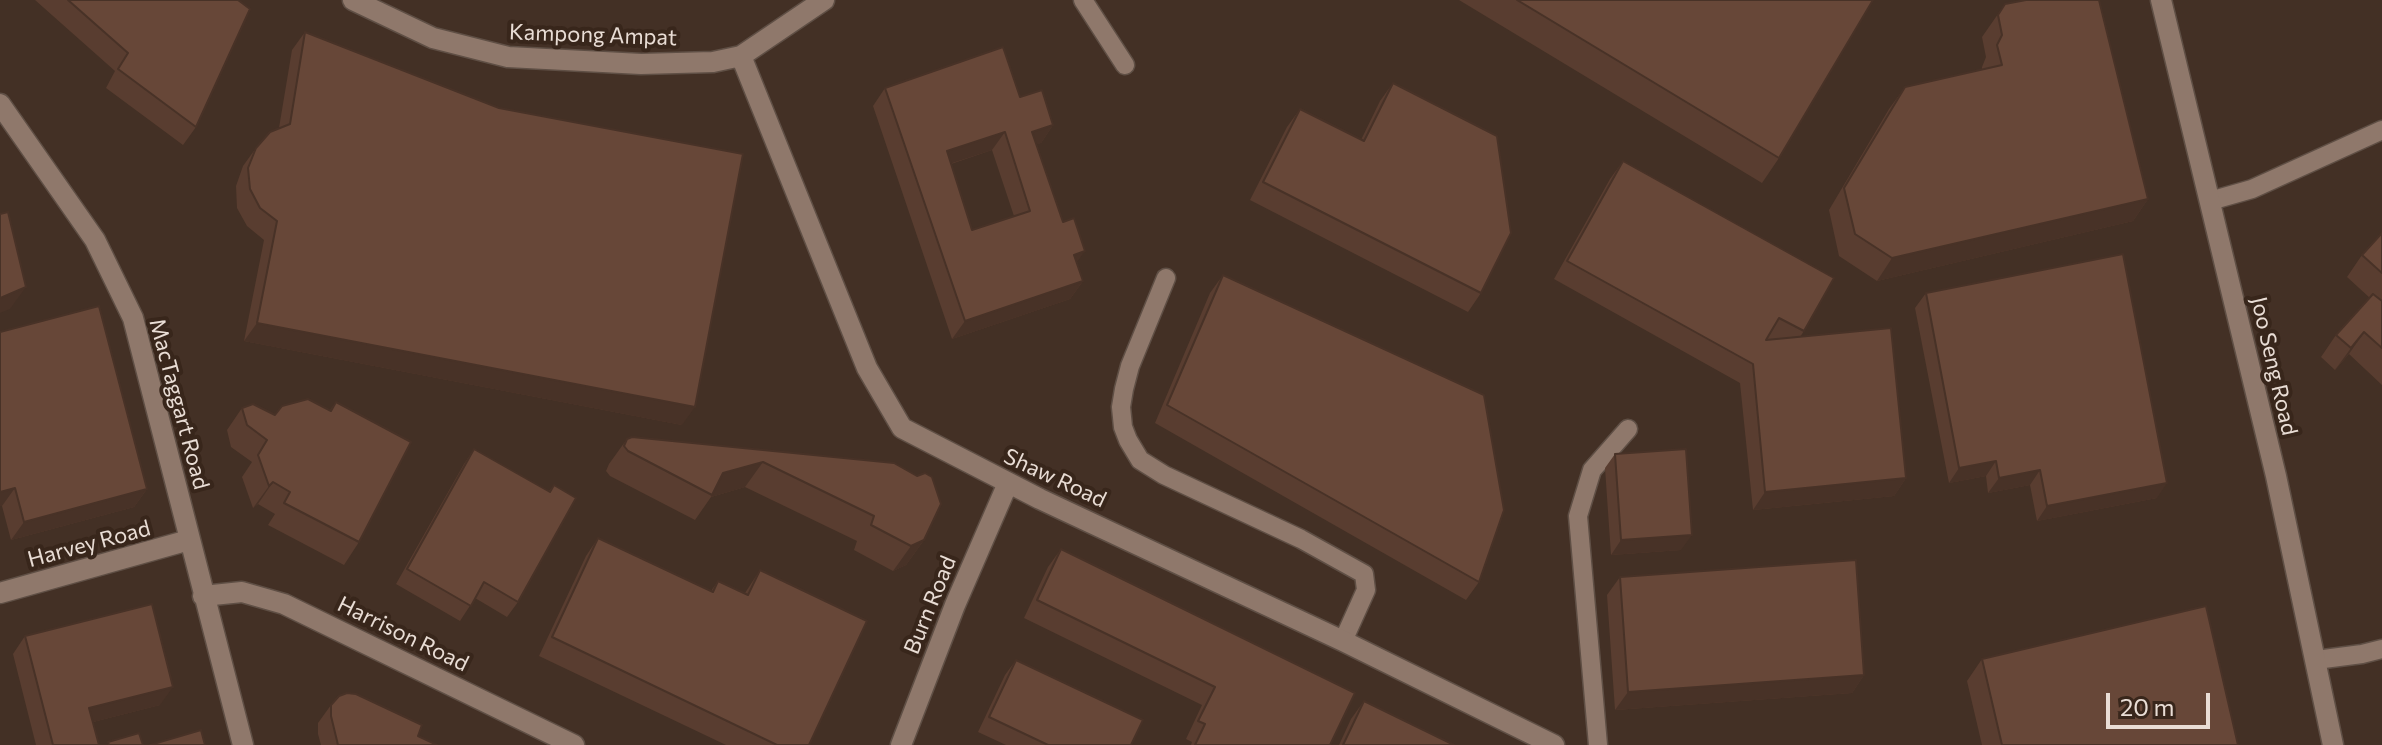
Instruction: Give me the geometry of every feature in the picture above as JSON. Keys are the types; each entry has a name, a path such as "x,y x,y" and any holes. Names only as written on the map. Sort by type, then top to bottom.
{"street":[{"name":"Kampong Ampat","path":"353,0 433,38 508,57 641,64 713,62 741,56 824,0"},
{"name":"Joo Seng Road","path":"2161,0 2316,660 2333,745"},
{"name":"Shaw Road","path":"741,56 867,368 902,428 1008,483 1343,641 1554,745"},
{"name":"MacTaggart Road","path":"0,104 95,240 133,318 243,745"},
{"name":"Burn Road","path":"901,745 955,605 1008,483"},
{"name":"Harvey Road","path":"0,593 189,540"},
{"name":"Harrison Road","path":"203,596 242,592 284,604 574,745"}],"lane":[{"path":"1083,0 1125,65"},
{"path":"2210,201 2252,189 2382,130"},
{"path":"1166,278 1130,366 1124,389 1121,407 1128,440 1140,460 1164,475 1301,539 1364,574 1366,590 1343,641"},
{"path":"1598,745 1578,516 1592,470 1628,429"},
{"path":"2316,660 2382,649"}],"building":[{"path":"68,0 238,0 250,9 196,127 118,69 128,53"},
{"path":"1517,0 1873,0 1779,158"},
{"path":"2026,0 2099,0 2148,199 1892,258 1855,234 1844,188 1905,87 2002,65 1997,45 2002,35 1998,15 2005,4"},
{"path":"305,32 499,108 743,154 695,407 257,323 277,221 260,208 250,189 248,168 256,148 270,132 290,124"},
{"path":"1003,47 1020,97 1042,90 1053,125 1032,132 1063,222 1074,218 1085,251 1074,255 1083,281 965,321 885,88","holes":["1005,132 1030,211 972,230 947,151"]},
{"path":"1393,83 1497,136 1511,233 1481,293 1263,182 1300,109 1364,141"},
{"path":"1623,161 1834,278 1804,331 1779,318 1766,340 1891,328 1906,478 1765,492 1753,364 1567,261"},
{"path":"8,212 26,287 0,298 0,214"},
{"path":"2382,233 2382,273 2362,255"},
{"path":"2123,254 2167,483 2047,506 2040,470 1999,478 1996,461 1959,468 1926,293"},
{"path":"1223,275 1484,395 1504,510 1479,582 1167,405"},
{"path":"2373,294 2382,301 2382,348 2364,332 2351,348 2336,335"},
{"path":"99,306 147,489 24,522 15,488 0,492 0,332"},
{"path":"308,399 331,411 336,402 411,442 359,542 284,503 290,492 273,482 269,486 258,455 267,440 247,425 242,408 253,404 275,415 282,406"},
{"path":"632,437 894,463 917,476 925,473 932,477 941,504 924,540 911,546 871,525 874,516 763,462 723,473 712,495 628,451 624,446 627,439"},
{"path":"474,449 550,492 554,485 576,498 518,602 484,582 471,606 407,569"},
{"path":"1686,449 1692,535 1621,540 1615,454"},
{"path":"598,538 713,592 718,581 748,595 760,570 867,621 809,745 777,745 552,637"},
{"path":"1061,549 1355,693 1330,745 1195,745 1205,724 1198,721 1215,687 1037,600"},
{"path":"1856,560 1864,675 1628,692 1620,577"},
{"path":"152,604 173,687 89,708 99,745 53,745 25,636"},
{"path":"2206,606 2238,745 2002,745 1982,659"},
{"path":"1016,660 1143,720 1131,745 1048,745 989,717"},
{"path":"347,693 356,694 422,725 418,736 437,745 338,745 331,705"},
{"path":"1364,701 1454,745 1343,745"},
{"path":"201,730 205,745 150,745"},
{"path":"139,733 143,745 109,745 108,742"}]}
